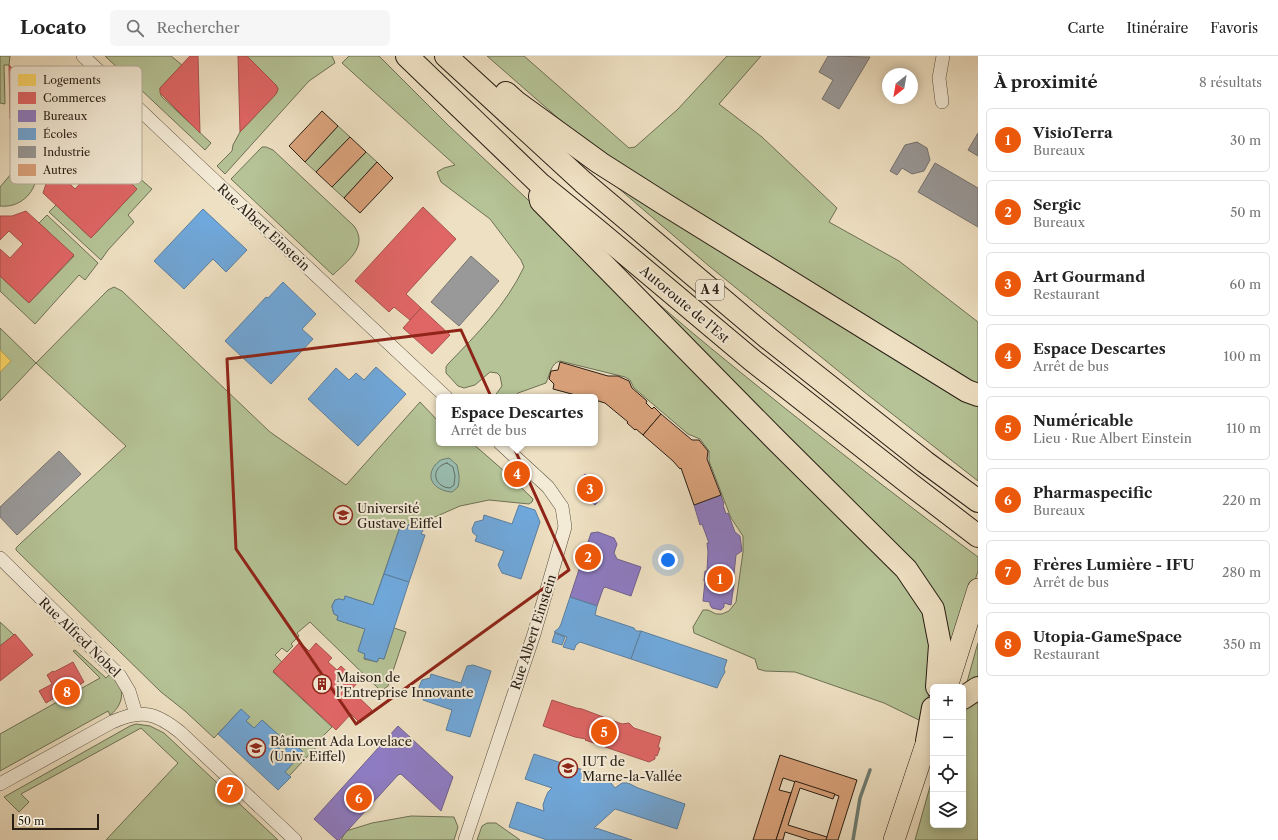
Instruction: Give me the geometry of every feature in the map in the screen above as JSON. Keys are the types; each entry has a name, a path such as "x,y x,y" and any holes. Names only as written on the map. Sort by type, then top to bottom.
{"highway":[{"name":"Autoroute de l’Est","path":"407,56 539,183 752,360 978,536"},
{"name":"Autoroute de l’Est","path":"450,60 583,182 768,338 978,502"},
{"path":"450,60 482,73 516,102 614,172 666,206 967,391 978,395"},
{"path":"539,183 540,200 906,569 933,609 940,645 937,684"},
{"path":"966,696 978,688"}],"main road":[{"path":"948,684 978,590"},
{"path":"955,684 978,609"},
{"path":"894,840 930,744"},
{"path":"905,840 930,745"}],"street":[{"name":"Rue Albert Einstein","path":"83,56 94,66"},
{"path":"942,102 938,78 944,56"},
{"name":"Rue Albert Einstein","path":"142,112 443,394"},
{"name":"Rue Albert Einstein","path":"465,840 534,634 565,527 562,507 548,487 503,446"},
{"name":"Rue Alfred Nobel","path":"0,558 120,676 129,691 136,714"},
{"path":"0,784 112,722 125,716 150,714 161,718 171,725 295,840"}],"highlighted area":[{"path":"461,330 569,570 356,724 236,549 227,359"}],"green space":[{"path":"0,56 10,56 9,65 4,65 5,104 0,103"},
{"path":"105,56 171,56 182,65 160,88 161,96 211,143 205,150 142,91 142,66 116,66"},
{"path":"247,56 332,56 335,63 309,81 225,174 217,166 232,151 233,145 240,132 276,94 278,89 276,85"},
{"path":"349,56 379,56 449,126 599,269 870,539 925,611 933,673 923,722 884,703 795,672 765,671 758,669 755,659 694,633 693,627 703,610 708,610 716,614 722,614 729,611 736,602 743,552 743,536 731,518 709,461 709,451 700,439 688,434 634,388 630,380 625,377 560,361 553,366 546,383 517,394 496,394 502,386 500,376 497,373 490,372 475,385 464,388 458,386 446,373 446,367 448,364 480,330 509,294 524,267 521,260 490,219 441,182 437,172 455,165 342,63"},
{"path":"487,56 524,56 629,148 635,147 678,109 727,56 761,56 719,104 762,137 837,208 829,222 899,261 978,322 978,386 718,227 582,139"},
{"path":"338,126 350,137 316,172 305,162"},
{"path":"262,147 273,150 354,226 358,234 358,247 350,259 333,275 231,179"},
{"path":"366,152 377,162 344,198 332,187"},
{"path":"10,175 10,184 35,184 29,194 20,202 7,206 0,206 0,187"},
{"path":"142,180 152,189 128,215 134,222 108,250 101,260 49,212 56,205 91,238 137,189 132,184 142,184"},
{"path":"610,181 978,401 978,481 868,395 709,266"},
{"path":"47,215 98,263 85,280 79,275 35,324 0,291 0,276 29,303 74,256 39,223"},
{"path":"114,287 122,291 270,432 346,485 420,402 436,419 436,446 475,446 533,499 529,504 489,500 460,506 435,517 425,518 420,527 412,523 408,525 407,529 400,527 373,605 345,596 344,600 335,600 332,606 334,614 338,616 337,620 365,629 358,651 365,654 364,659 377,662 379,658 384,659 394,628 406,632 388,686 381,691 310,622 297,633 299,636 291,644 293,646 287,652 282,648 275,655 282,662 273,672 332,727 320,739 322,741 289,776 285,772 303,752 292,742 283,752 274,744 280,737 262,720 254,728 246,721 249,718 241,709 214,738 185,711 161,692 16,550 21,543 126,446 36,363 108,290"},
{"path":"641,288 781,405 928,520 978,557 978,571 950,658 942,621"},
{"path":"0,328 36,363 0,401 0,372 11,361 0,350"},
{"path":"0,622 14,635 0,646"},
{"path":"978,643 978,681 967,682 977,646"},
{"path":"75,650 106,678 110,674 117,681 122,692 119,705 110,715 108,711 0,771 0,734 100,678 73,651"},
{"path":"978,696 978,840 915,840 930,787 930,828 966,828 966,702"},
{"path":"136,724 150,726 164,733 278,840 106,840 178,763 141,728 21,794 29,802 19,812 4,797"},
{"path":"411,816 454,817 458,827 454,840 341,840 346,831 372,823"},
{"path":"487,823 496,823 520,840 477,840 482,826"}],"water":[{"path":"449,458 457,465 459,475 458,487 452,492 437,487 432,480 431,475 432,470 439,461"}],"building: Logements":[{"path":"0,350 11,361 0,372"}],"building: Commerces":[{"path":"190,56 198,56 200,133 160,93 160,88"},
{"path":"238,56 247,56 276,85 278,89 276,94 240,132"},
{"path":"9,65 10,66 10,119"},
{"path":"46,184 70,184 75,189 80,184 132,184 137,189 91,238 43,193"},
{"path":"423,207 456,239 406,294 421,308 410,320 394,307 389,312 355,281"},
{"path":"26,211 74,255 29,303 0,276 0,249 10,258 23,244 9,231 0,240 0,216 12,216"},
{"path":"421,308 450,335 432,354 403,328"},
{"path":"15,634 33,655 0,681 0,646"},
{"name":"Maison de l’Entreprise Innovante","path":"300,642 309,651 316,643 332,658 328,662 337,670 341,666 358,682 351,690 372,710 360,723 351,714 336,730 273,671"},
{"path":"73,662 84,682 58,698 56,697 46,703 39,691 52,684 47,675"},
{"path":"552,700 582,709 622,724 629,723 634,728 661,737 658,747 660,748 657,756 655,755 655,759 649,762 585,740 586,739 575,737 543,726"}],"building: Bureaux":[{"path":"585,474 597,484 595,487 603,493 603,496 595,505 585,497 587,494 576,486"},
{"path":"721,495 726,514 728,513 735,532 740,536 742,551 736,555 734,574 732,574 731,583 734,584 731,605 724,603 724,607 721,610 712,608 710,602 703,601 705,571 707,571 707,543 709,543 702,524 700,525 694,505"},
{"path":"598,532 614,538 617,544 614,553 617,559 641,567 631,596 605,587 597,606 570,597 591,533"},
{"path":"398,726 453,777 441,811 401,774 398,775 339,840 337,840 314,819"}],"building: Écoles":[{"path":"203,209 247,250 226,272 213,259 184,289 154,261"},
{"path":"283,282 316,314 302,329 313,339 271,384 225,341 266,297 268,298"},
{"path":"376,367 406,394 358,446 308,399 336,368 349,380 356,373 364,380"},
{"path":"519,505 535,510 540,522 521,579 502,573 498,565 504,551 475,541 477,536 473,533 472,529 475,522 483,520 484,515 512,524"},
{"path":"412,523 420,527 423,530 421,534 425,535 409,582 384,574 400,527 407,529 408,525"},
{"path":"384,574 409,582 384,659 379,658 377,662 364,658 365,654 358,651 365,629 337,620 338,616 334,614 332,606 335,600 344,600 345,596 373,605"},
{"path":"570,597 597,606 595,615 634,628 636,631 641,631 631,659 580,642 576,645 574,650 563,647 567,637 554,632 561,624"},
{"path":"641,631 727,660 724,669 725,672 717,688 631,659"},
{"path":"555,633 565,637 562,645 552,642"},
{"path":"473,665 491,671 470,737 446,730 452,710 423,700 424,695 421,693 419,687 422,680 430,678 431,674 461,683 467,666"},
{"name":"Bâtiment Ada Lovelace (Univ. Eiffel)","path":"241,709 250,717 246,721 254,728 262,720 281,737 274,744 283,752 292,742 303,752 285,772 291,777 278,790 218,734"},
{"path":"534,754 614,780 611,783 615,788 622,783 628,783 638,788 685,804 677,829 615,809 594,828 632,840 547,840 509,827 517,802 544,811 543,805 545,799 548,792 552,788 525,779"}],"building: Industrie":[{"path":"828,56 870,57 839,109 822,99 833,80 819,72"},
{"path":"978,133 978,156 968,150"},
{"path":"917,142 927,148 930,160 924,171 912,174 902,168 897,175 890,171 905,145"},
{"path":"935,163 978,188 978,227 918,192"},
{"path":"471,256 499,281 459,326 431,302"},
{"path":"59,451 81,474 17,535 0,517 0,507"}],"building: Autres":[{"path":"322,111 338,126 305,162 289,146"},
{"path":"350,137 366,152 332,187 316,172"},
{"path":"377,162 393,178 360,213 344,198"},
{"path":"560,362 608,376 618,376 629,381 632,388 647,401 646,403 652,409 654,407 661,414 643,435 636,429 635,430 627,423 628,422 605,403 598,401 598,394 572,394 553,389 554,384 549,379 551,371 558,370"},
{"path":"661,414 692,440 699,440 708,451 707,459 721,495 694,505 681,468 680,469 643,435"},
{"path":"780,755 857,780 838,840 826,840 839,796 783,778 779,790 791,793 776,840 753,840"},
{"path":"795,781 835,794 833,799 800,788 788,825 827,837 826,840 810,840 785,832 783,840 776,840"}],"waterway":[{"path":"853,840 860,798 870,770"}],"place":[{"name":"Espace Descartes","path":"517,474"},
{"name":"Art Gourmand","path":"590,489"},
{"name":"Université Gustave Eiffel","path":"343,515"},
{"name":"Sergic","path":"588,557"},
{"name":"VisioTerra","path":"720,579"},
{"name":"Maison de l’Entreprise Innovante","path":"322,684"},
{"name":"Utopia-GameSpace","path":"67,692"},
{"name":"Numéricable","path":"604,732"},
{"name":"Bâtiment Ada Lovelace (Univ. Eiffel)","path":"256,748"},
{"name":"IUT de Marne-la-Vallée","path":"568,768"},
{"name":"Frères Lumière - IFU","path":"230,790"},
{"name":"Pharmaspecific","path":"359,798"}]}
